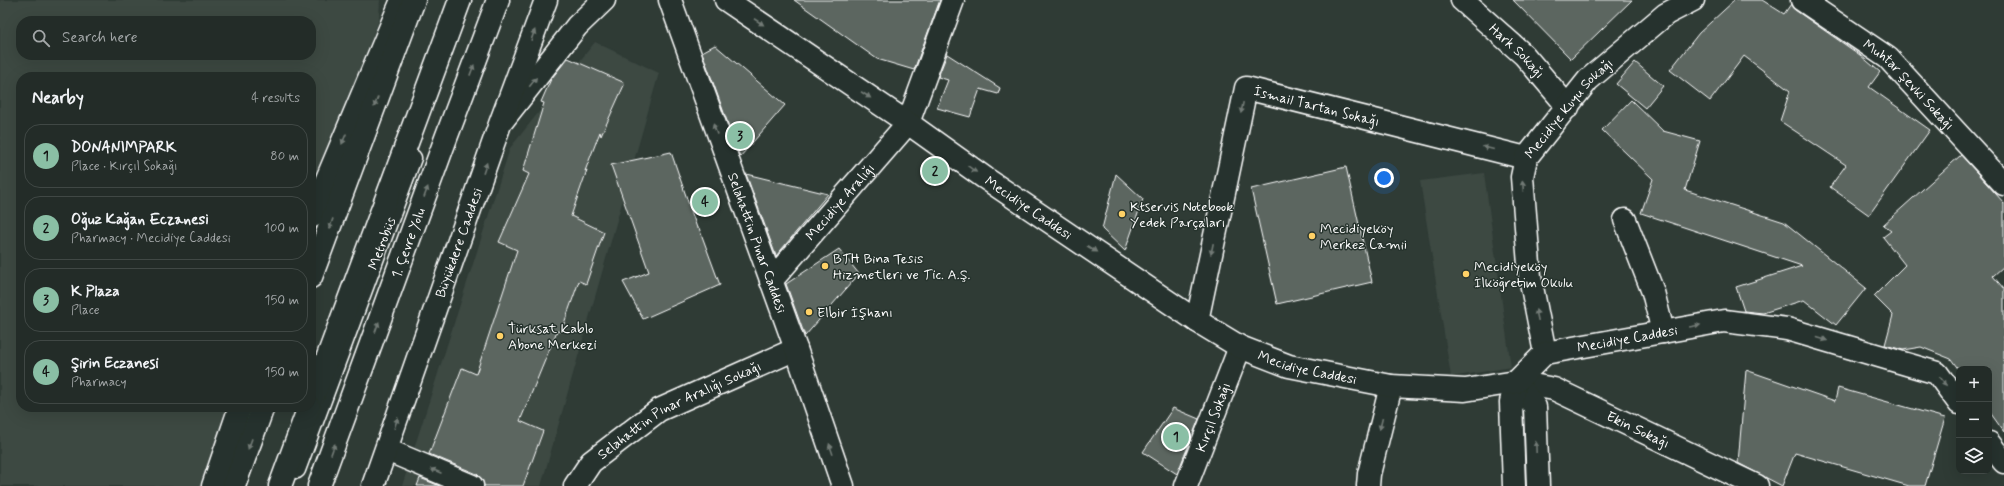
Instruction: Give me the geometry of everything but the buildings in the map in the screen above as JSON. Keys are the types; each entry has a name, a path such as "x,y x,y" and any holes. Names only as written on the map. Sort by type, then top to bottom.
{"main road":[{"path":"316,389 460,0"},
{"name":"1. Çevre Yolu","path":"319,486 498,0"},
{"name":"Büyükdere Caddesi","path":"373,486 387,450 500,124 546,0"},
{"path":"500,124 577,26 604,0"},
{"name":"Selahattin Pınar Caddesi","path":"670,0 796,349 843,486"},
{"name":"Mecidiye Caddesi","path":"726,0 812,60 908,123 985,178 1197,320 1240,347 1289,366 1390,386 1465,390 1516,382"},
{"path":"908,123 953,0"},
{"name":"Hark Sokağı","path":"1462,0 1524,55 1568,107"},
{"name":"Mecidiye Kuyu Sokağı","path":"1545,353 1530,277 1522,178 1526,158 1588,80 1666,14 1693,0"},
{"name":"Muhtar Şevki Sokağı","path":"1802,0 1888,58 2004,184"},
{"path":"316,205 404,2"},
{"path":"316,262 404,2"},
{"name":"İsmail Tartan Sokağı","path":"1197,320 1246,88 1526,158"},
{"name":"Mecidiye Aralığı","path":"771,281 908,123"},
{"path":"1625,220 1653,292 1663,332"},
{"name":"Mecidiye Caddesi","path":"1545,353 1724,321 1787,329 1937,373 1958,402"},
{"name":"Kırçıl Sokağı","path":"1186,486 1240,347"},
{"name":"Selahattin Pınar Aralığı Sokağı","path":"575,486 591,462 659,410 796,349"},
{"path":"1514,486 1511,402 1516,382 1545,353"},
{"path":"1516,382 1535,407 1538,486"},
{"name":"Ekin Sokağı","path":"1516,382 1554,389 1757,486"},
{"path":"1368,486 1369,474 1390,386"},
{"path":"212,486 238,412"},
{"path":"234,486 261,412"},
{"path":"280,486 307,412"},
{"path":"1992,446 2004,462"},
{"path":"387,450 472,486"}],"lane":[{"name":"Metrobüs","path":"291,486 389,226 468,0"}],"shaded area":[{"path":"0,0 380,0 379,20 316,184 316,72 16,72 16,412 228,412 200,486 0,486"},
{"path":"595,42 659,73 541,486 402,486 510,148"},
{"name":"Mecidiyeköy İlköğretim Okulu","path":"1484,173 1511,367 1451,377 1420,181"}],"place":[{"name":"K Plaza","path":"740,136"},
{"name":"Oğuz Kağan Eczanesi","path":"935,171"},
{"name":"Şirin Eczanesi","path":"705,202"},
{"name":"Ktservis Notebook Yedek Parçaları","path":"1122,214"},
{"name":"Mecidiyeköy Merkez Camii","path":"1312,236"},
{"name":"BTH Bina Tesis Hizmetleri ve Tic. A.Ş.","path":"825,266"},
{"name":"Mecidiyeköy İlköğretim Okulu","path":"1466,274"},
{"name":"Elbir İşhanı","path":"809,312"},
{"name":"Türksat Kablo Abone Merkezi","path":"500,336"},
{"name":"DONANIMPARK","path":"1176,437"}]}
